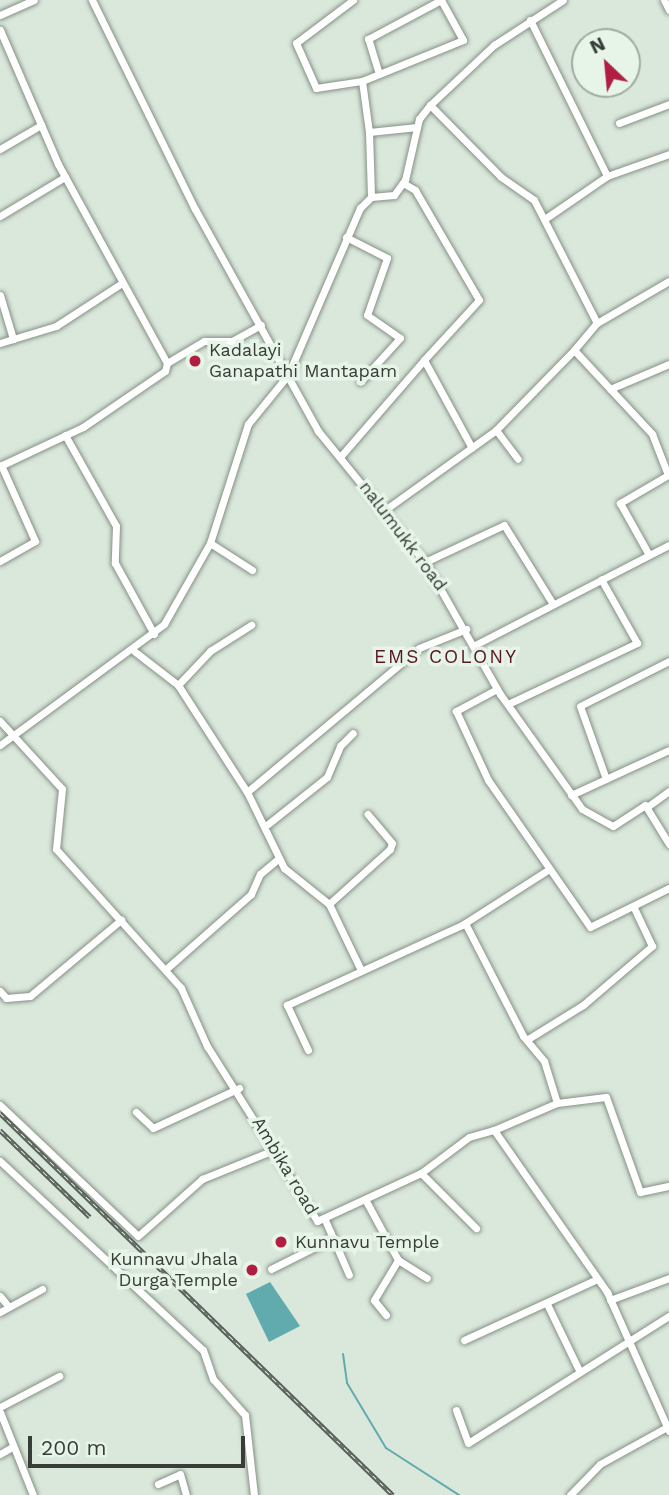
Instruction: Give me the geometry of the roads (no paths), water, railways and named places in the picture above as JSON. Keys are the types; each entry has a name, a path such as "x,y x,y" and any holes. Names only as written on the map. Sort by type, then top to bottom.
{"street":[{"path":"0,15 32,0"},
{"name":"nalumukk road","path":"92,0 318,431 425,562 466,629 497,689 571,794 602,824 613,826 647,807"},
{"path":"353,0 296,43 316,89 362,81 463,40 441,0 368,39 379,74"},
{"path":"371,197 394,195 403,183 417,127 430,105 530,20 563,0"},
{"path":"664,0 669,9"},
{"path":"530,20 607,176"},
{"path":"0,30 65,177 167,363"},
{"path":"0,745 154,634 210,543 248,424 288,375 346,237 371,197 369,132 362,81"},
{"path":"620,123 669,104"},
{"path":"430,105 546,218 597,323"},
{"path":"0,149 41,125"},
{"path":"369,132 417,127"},
{"path":"546,218 607,176 669,154"},
{"path":"0,216 65,177"},
{"path":"341,457 479,300 415,190 403,183"},
{"path":"346,237 387,258 367,315 400,338 360,382"},
{"path":"382,512 496,429 597,323 669,281"},
{"path":"0,343 56,326 122,283"},
{"path":"0,295 13,339"},
{"path":"0,561 35,541 1,465 65,435 135,393 167,363 204,341 232,341 261,325"},
{"path":"574,350 652,434 668,475 620,503 648,553"},
{"path":"424,360 472,448"},
{"path":"610,389 669,364"},
{"path":"496,429 518,459"},
{"path":"65,435 116,526 115,563 154,634"},
{"path":"425,562 504,525 553,604"},
{"path":"210,543 252,570"},
{"path":"473,646 648,553 669,545"},
{"path":"508,704 637,643 601,579"},
{"path":"178,685 210,651 251,625"},
{"path":"247,792 419,648 466,629"},
{"path":"134,651 178,685 268,824 278,859 328,904 360,968 369,972 465,923 546,871"},
{"path":"606,779 580,706 669,661"},
{"path":"497,689 456,711 488,780 546,871 590,927 634,908 669,888"},
{"path":"0,721 9,738"},
{"path":"268,824 327,777 340,746 353,733"},
{"name":"Ambika road","path":"9,738 62,789 55,849 166,969 317,1221 366,1201 421,1173 469,1137 494,1130 557,1103 607,1097 640,1192 669,1186"},
{"path":"571,794 669,750"},
{"path":"669,791 647,807 669,844"},
{"path":"328,904 390,849 393,843 368,814"},
{"path":"166,969 251,894 260,874 278,859"},
{"path":"527,1039 583,1005 652,946 634,908"},
{"path":"0,991 3,1000 30,996 121,920"},
{"path":"465,923 527,1039 544,1061 557,1103"},
{"path":"308,1050 287,1005 360,968"},
{"path":"136,1112 147,1130 205,1109 239,1088"},
{"path":"0,1105 138,1236 202,1179 276,1149"},
{"path":"494,1130 610,1300 629,1336 668,1429 600,1464 570,1495"},
{"path":"0,1161 203,1350 213,1379 246,1415 254,1495"},
{"path":"421,1173 476,1228"},
{"path":"366,1201 398,1261 427,1278"},
{"path":"324,1218 349,1275"},
{"path":"271,1269 333,1238"},
{"path":"386,1315 374,1300 398,1261"},
{"path":"610,1300 669,1278"},
{"path":"464,1340 597,1279"},
{"path":"0,1312 42,1289"},
{"path":"0,1296 9,1307"},
{"path":"547,1304 578,1368"},
{"path":"456,1410 468,1443 578,1368 629,1336 669,1316"},
{"path":"33,1495 12,1447 0,1410 60,1376"},
{"path":"0,1454 12,1447"},
{"path":"158,1484 180,1475 186,1495"}],"water":[{"path":"270,1282 300,1326 269,1342 246,1294"}],"waterway":[{"path":"343,1354 347,1383 386,1448 459,1495"}],"railway":[{"path":"0,1113 393,1495"},
{"path":"0,1130 90,1217"}],"place":[{"name":"Kadalayi Ganapathi Mantapam","path":"195,361"},
{"name":"Kunnavu Temple","path":"281,1242"},
{"name":"Kunnavu Jhala Durga Temple","path":"252,1270"}],"district":[{"name":"EMS COLONY","path":"446,657"}]}
